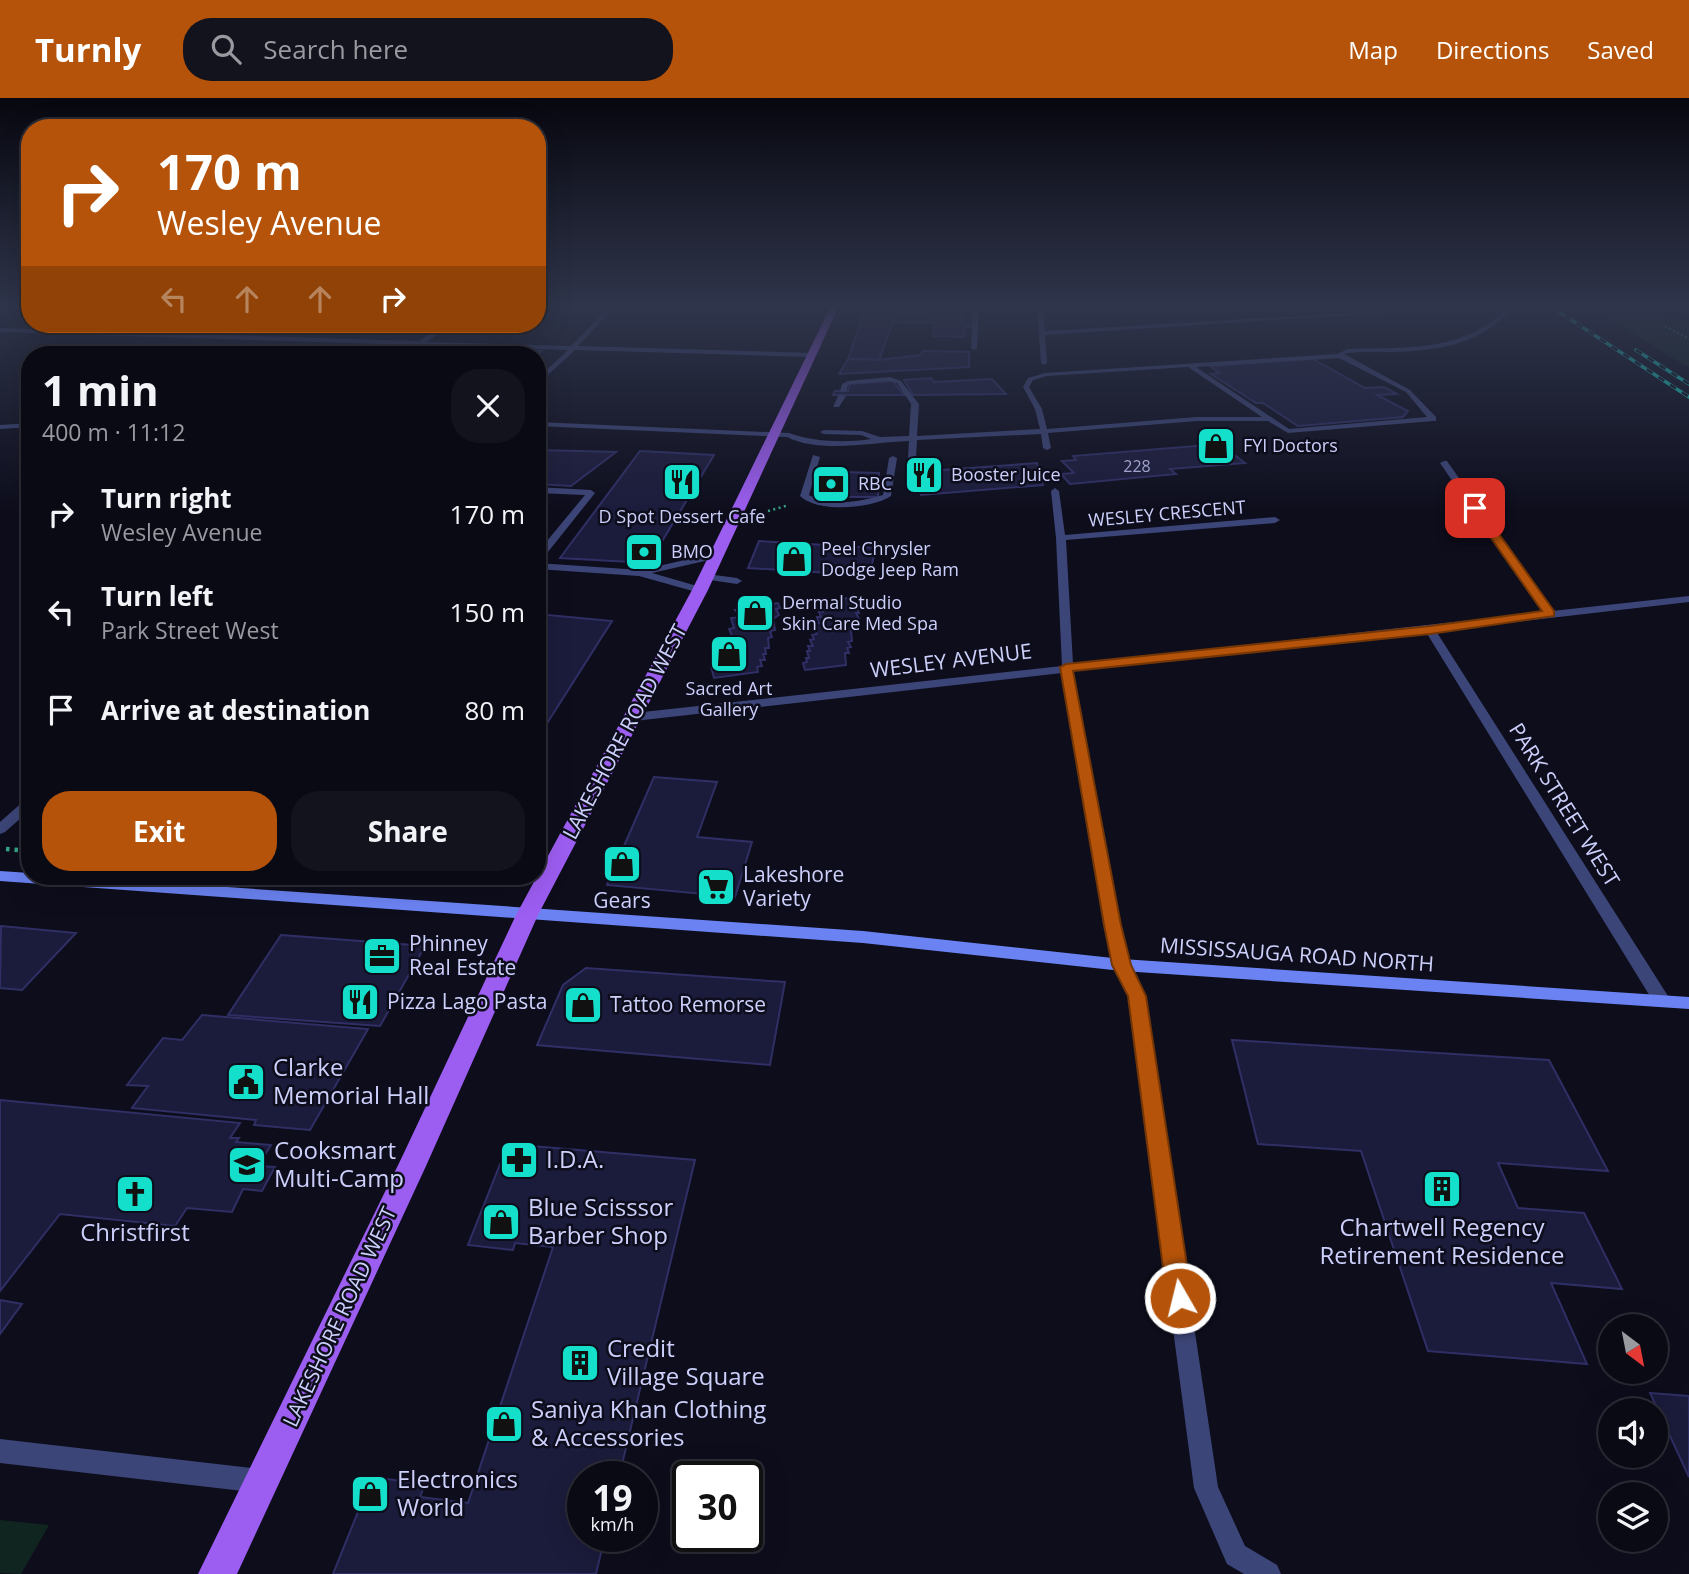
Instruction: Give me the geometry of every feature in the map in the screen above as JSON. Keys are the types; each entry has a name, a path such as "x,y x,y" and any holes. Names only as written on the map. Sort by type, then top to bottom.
{"main road":[{"name":"LAKESHORE ROAD WEST","path":"546,880 704,584 802,377"},
{"name":"MISSISSAUGA ROAD NORTH","path":"0,876 21,877"},
{"name":"MISSISSAUGA ROAD NORTH","path":"201,885 527,915 863,937 1122,965 1689,1003"},
{"name":"LAKESHORE ROAD WEST","path":"217,1574 543,885"}],"street":[{"path":"1037,377 1030,379 1026,387 1037,401 1046,431 1047,447"},
{"path":"1206,377 1288,431 1433,419 1408,390 1382,377"},
{"path":"836,405 845,384 896,380 914,401 916,408 912,458"},
{"path":"546,424 789,435 801,441 858,443 881,439 913,440 1197,419 1270,419"},
{"path":"0,427 21,426"},
{"path":"816,457 804,496 812,502 824,504 873,500 887,496 893,458"},
{"path":"1444,463 1549,614"},
{"path":"1055,491 1061,538 1066,667 1122,965 1137,996 1206,1488 1236,1555 1268,1574"},
{"path":"546,492 591,493 546,543"},
{"name":"WESLEY CRESCENT","path":"1061,538 1275,520"},
{"path":"640,573 715,556"},
{"path":"546,567 640,573 704,584 737,581"},
{"name":"WESLEY AVENUE","path":"634,717 1689,599"},
{"name":"PARK STREET WEST","path":"1430,630 1662,1001"},
{"path":"0,829 21,811"},
{"path":"0,1451 261,1481"}],"path":[{"path":"0,849 21,850"}],"green space":[{"path":"0,1520 49,1525 21,1574 0,1573"}],"building":[{"path":"1215,377 1345,377 1365,388 1384,387 1397,394 1377,395 1408,411 1403,417 1298,426 1263,403 1256,403"},
{"path":"931,378 934,382 992,379 1006,394 913,395 904,380"},
{"path":"893,381 904,395 833,395 835,391 848,391 850,384"},
{"path":"1220,444 1245,463 1170,469 1176,474 1070,484 1061,474 1074,473 1062,461 1076,460 1073,456"},
{"path":"546,450 616,452 571,486 546,485"},
{"path":"640,451 714,455 649,563 560,558"},
{"path":"1037,463 1043,485 921,495 916,472"},
{"path":"844,472 879,473 878,497 813,497 815,483 824,483 827,477"},
{"path":"759,541 876,548 870,572 861,571 861,575 748,568"},
{"path":"859,597 862,603 858,604 859,613 856,613 859,619 854,620 856,624 852,625 855,631 851,631 852,641 848,642 851,647 847,648 849,653 845,653 846,665 805,670 803,663 809,658 808,646 813,646 810,640 814,639 812,635 817,634 814,628 817,628 816,623 819,623 817,617 821,617 819,612 823,612 822,601"},
{"path":"778,603 780,608 776,609 779,615 773,619 775,630 770,631 772,637 768,638 769,648 765,648 765,660 760,660 762,666 757,667 758,672 714,678 711,666 720,665 716,653 728,651 724,639 733,638 729,629 734,628 731,618 741,617 735,610"},
{"path":"546,615 612,621 546,725"},
{"path":"654,777 717,782 697,837 752,842 735,897 607,885"},
{"path":"1,926 76,933 22,990 0,988"},
{"path":"281,935 425,946 380,1026 228,1015"},
{"path":"586,968 785,982 770,1065 537,1045 563,985"},
{"path":"202,1015 368,1029 310,1130 254,1125 256,1120 132,1108 148,1086 127,1085 163,1038 182,1040"},
{"name":"Chartwell Regency Retirement Residence","path":"1232,1040 1549,1060 1608,1171 1498,1163 1518,1208 1584,1213 1622,1289 1551,1283 1587,1364 1428,1351 1361,1151 1258,1144"},
{"path":"0,1100 240,1123 230,1138 239,1138 236,1142 271,1145 258,1166 275,1167 262,1191 243,1189 232,1212 187,1208 175,1226 60,1214 0,1291"},
{"name":"Credit Village Square","path":"508,1144 695,1160 623,1461 567,1461 567,1552 601,1552 596,1574 333,1574 372,1477 425,1484 420,1497 468,1503 553,1247 515,1243 513,1250 468,1245"},
{"path":"0,1300 22,1304 0,1334"},
{"path":"1650,1393 1689,1396 1689,1477 1668,1432 1668,1398 1652,1398"}],"railway":[{"path":"1658,377 1689,397"},
{"path":"1678,377 1689,384"}],"place":[{"name":"FYI Doctors","path":"1216,446"},
{"name":"Booster Juice","path":"924,475"},
{"name":"D Spot Dessert Cafe","path":"682,482"},
{"name":"RBC","path":"831,484"},
{"name":"BMO","path":"644,552"},
{"name":"Peel Chrysler Dodge Jeep Ram","path":"794,559"},
{"name":"Dermal Studio Skin Care Med Spa","path":"755,613"},
{"name":"Sacred Art Gallery","path":"729,654"},
{"name":"Gears","path":"622,864"},
{"name":"Lakeshore Variety","path":"716,887"},
{"name":"Phinney Real Estate","path":"382,956"},
{"name":"Pizza Lago Pasta","path":"360,1002"},
{"name":"Tattoo Remorse","path":"583,1005"},
{"name":"Clarke Memorial Hall","path":"246,1082"},
{"name":"I.D.A.","path":"519,1160"},
{"name":"Cooksmart Multi-Camp","path":"247,1165"},
{"name":"Chartwell Regency Retirement Residence","path":"1442,1189"},
{"name":"Christfirst","path":"135,1194"},
{"name":"Blue Scisssor Barber Shop","path":"501,1222"},
{"name":"Credit Village Square","path":"580,1363"},
{"name":"Saniya Khan Clothing & Accessories","path":"504,1424"},
{"name":"Electronics World","path":"370,1494"}],"route":[{"path":"1180,1298 1137,996 1122,965 1112,925 1066,667 1430,630 1549,614 1475,508"}]}
